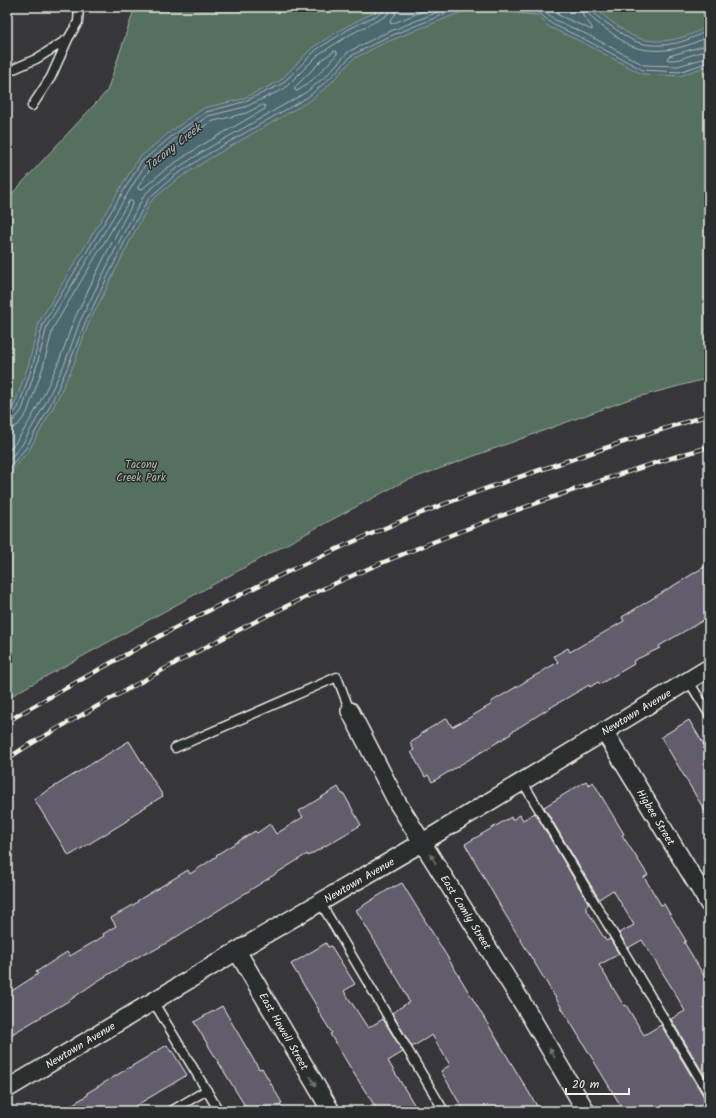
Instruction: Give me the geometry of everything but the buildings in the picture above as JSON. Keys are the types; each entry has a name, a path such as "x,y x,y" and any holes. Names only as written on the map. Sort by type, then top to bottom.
{"street":[{"name":"Newtown Avenue","path":"7,1089 237,950 423,842 709,668"},
{"name":"East Comly Street","path":"350,710 397,802 528,1012 586,1111"},
{"name":"Higbee Street","path":"604,731 709,904"},
{"name":"East Howell Street","path":"237,950 331,1111"}],"lane":[{"path":"32,106 51,77 68,39 78,22 79,7"},
{"path":"7,72 36,59 68,39"},
{"path":"174,748 337,677 350,710"},
{"path":"688,680 709,714"},
{"path":"522,781 709,1094"},
{"path":"320,902 444,1111"},
{"path":"153,1001 219,1111"},
{"path":"171,1111 207,1090"}],"green space":[{"name":"Tacony Creek Park","path":"135,7 709,7 709,378 630,399 403,482 318,527 7,699 7,201 8,198 107,91"}],"water":[{"name":"Tacony Creek","path":"385,7 474,7 384,43 353,59 332,82 311,100 210,158 175,181 151,201 88,325 73,366 52,410 29,450 7,476 7,415 14,406 29,363 39,322 138,159 170,132 204,108 242,99 280,81 313,47 347,26"},
{"path":"493,7 595,7 607,19 635,37 654,41 673,40 692,34 709,25 709,65 680,76 642,74 582,42 549,27 537,15 503,12"}],"railway":[{"path":"7,722 199,615 347,544 493,486 709,415"},
{"path":"7,759 27,746 174,664 287,606 370,568 463,530 559,495 608,478 709,447"}]}
